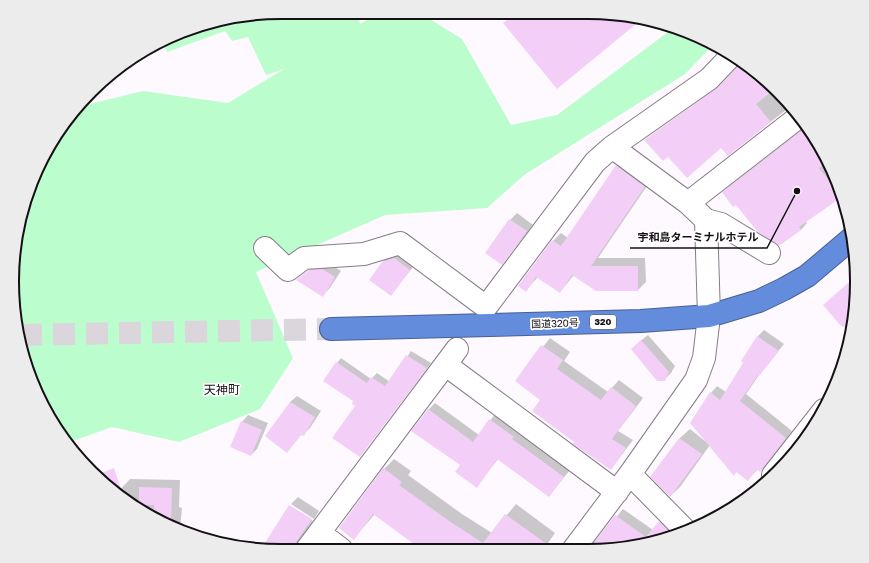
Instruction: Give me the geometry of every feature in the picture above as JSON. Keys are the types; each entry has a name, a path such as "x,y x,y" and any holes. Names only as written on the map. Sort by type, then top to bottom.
{"highway":[{"name":"国道320号","path":"331,329 641,321 709,316 759,301 784,289 813,272 847,242"}],"street":[{"path":"265,248 288,270 304,258 364,254 400,243 486,307 595,162 612,147 709,79 728,60"},
{"path":"688,203 795,120"},
{"path":"612,147 688,203 706,220 721,224 769,253"},
{"path":"578,544 617,492 696,380 704,358 709,316 706,220"},
{"path":"324,544 313,541 451,357 617,492"},
{"path":"630,474 682,526"}],"green space":[{"path":"282,19 359,19 360,24 369,19 430,19 462,39 511,125 557,115 668,32 709,49 685,74 524,175 487,208 385,215 256,272 293,358 260,409 179,442 112,427 73,441 54,413 39,382 28,349 21,316 19,282 21,247 24,230 39,181 54,150 73,122 87,105 143,91 228,103 284,69 266,75 248,37 232,41 225,31 167,52 165,46 181,39 214,28 247,21"}],"building":[{"path":"508,19 588,19 637,24 557,89 503,23"},
{"path":"738,66 761,84 770,93 756,104 771,122 728,156 721,148 687,178 668,157 663,161 644,140 716,89"},
{"path":"802,130 823,165 819,168 831,183 837,200 799,227 801,230 779,246 757,231 736,205 733,207 722,192"},
{"path":"616,165 644,186 644,188 591,266 638,266 638,291 596,291 572,275 560,293 536,277 526,292 518,286 552,240 561,246"},
{"path":"509,219 527,231 502,265 485,253"},
{"path":"394,258 410,270 391,296 369,280 382,262"},
{"path":"322,269 335,277 323,297 296,280 309,270"},
{"path":"850,281 846,328 841,326 823,305"},
{"path":"757,336 779,351 759,376 758,375 740,401 786,438 760,472 757,469 748,481 736,472 734,476 690,423 710,392 720,400 743,363 741,361"},
{"path":"641,340 669,372 665,381 657,381 631,349"},
{"path":"541,345 563,360 557,369 601,400 611,387 636,406 612,439 626,448 611,470 573,444 574,442 532,411 540,400 515,381"},
{"path":"406,355 427,368 360,457 332,438 355,406 352,404 353,401 323,381 336,362 367,383 371,377 385,386"},
{"path":"290,402 315,417 304,436 301,435 287,453 265,436"},
{"path":"428,409 473,442 489,419 514,437 512,439 564,477 549,497 497,459 477,488 455,472 460,465 411,431"},
{"path":"241,421 262,430 251,456 230,447"},
{"path":"679,438 702,454 670,497 650,477"},
{"path":"114,468 121,489 108,479 102,473"},
{"path":"383,468 402,482 399,485 483,543 505,514 547,544 414,544 373,514 354,540 339,528"},
{"path":"139,487 172,488 171,520 154,511 154,505 144,505 139,502"},
{"path":"289,505 312,519 294,544 265,543"},
{"path":"615,515 646,537 659,521 669,531 639,539 622,542 593,544"}],"tunnel":[{"path":"24,335 331,329"}],"place":[{"name":"宇和島ターミナルホテル","path":"797,191"}],"district":[{"name":"天神町","path":"222,390"}]}
